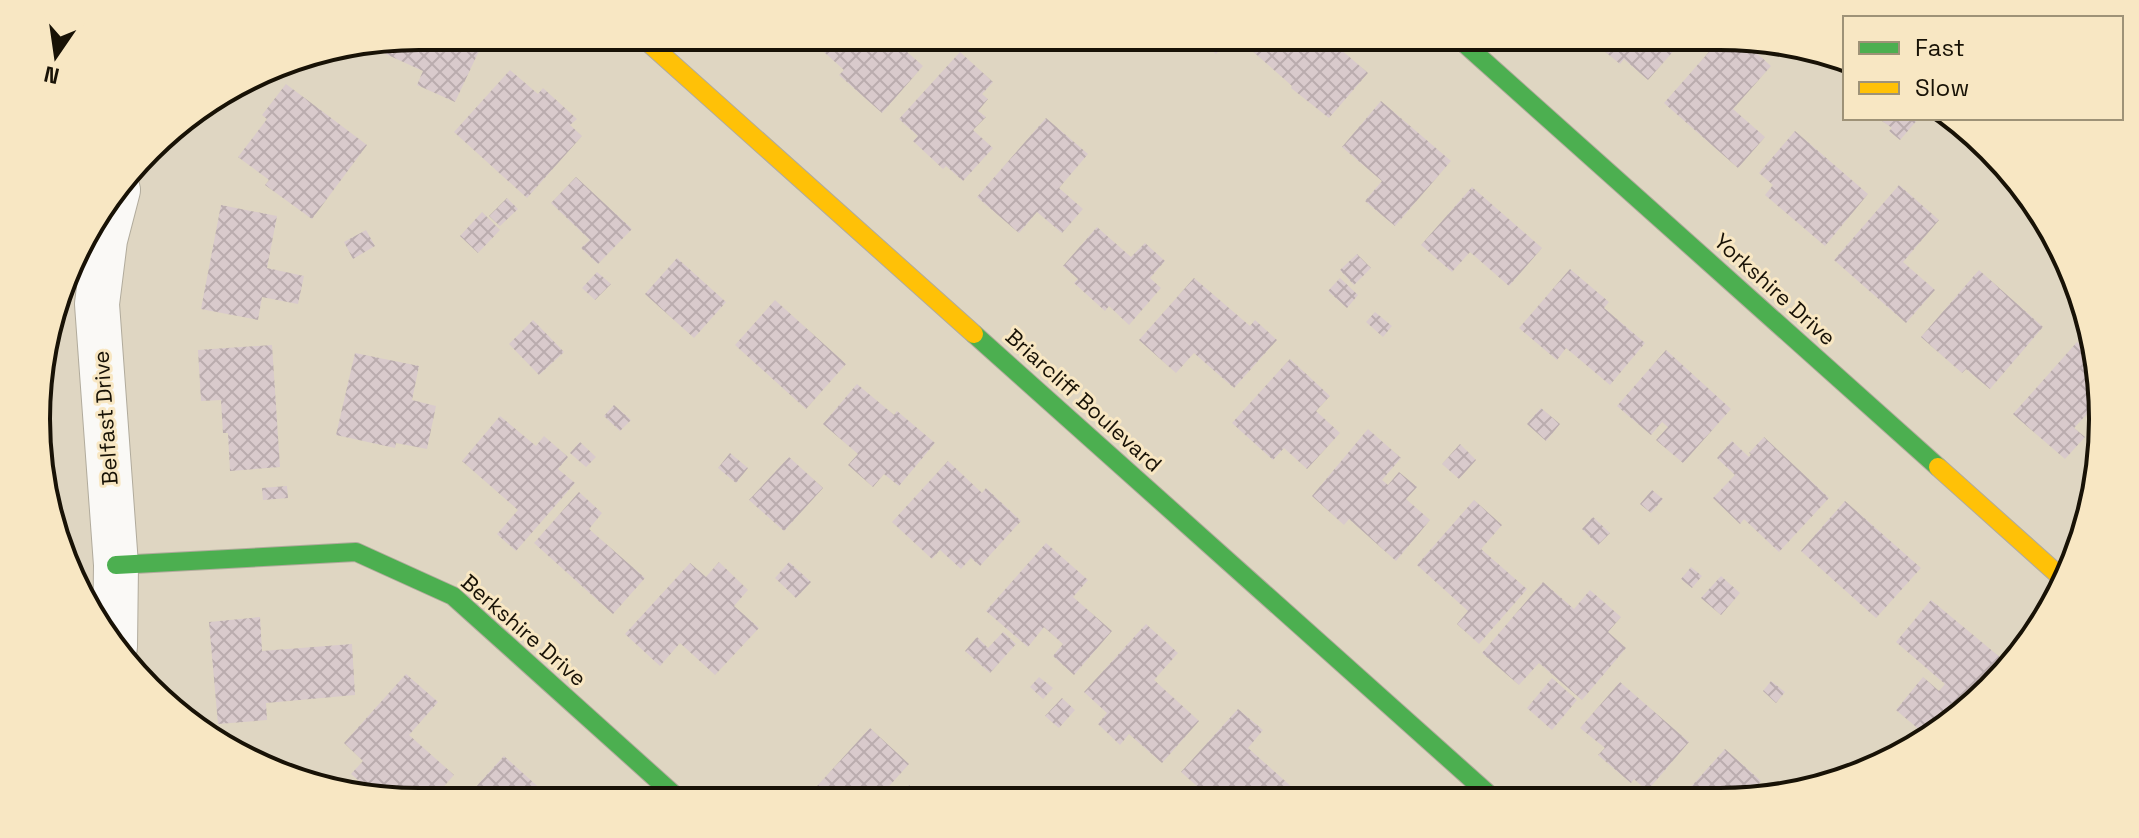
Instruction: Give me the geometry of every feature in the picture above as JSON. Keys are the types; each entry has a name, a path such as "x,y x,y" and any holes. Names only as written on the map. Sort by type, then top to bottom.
{"street":[{"name":"Briarcliff Boulevard","path":"657,50 1482,788"},
{"name":"Yorkshire Drive","path":"1472,50 2055,572"},
{"name":"Belfast Drive","path":"112,215 105,240 97,304 116,565 115,629"},
{"name":"Berkshire Drive","path":"116,565 356,552 453,596 667,788"}],"building":[{"path":"479,50 455,102 417,85 423,71 382,52"},
{"path":"822,50 905,50 923,66 882,113 839,75 844,70"},
{"path":"1251,50 1341,50 1368,73 1329,118"},
{"path":"1603,50 1674,50 1648,80 1624,59 1620,64"},
{"path":"1711,50 1755,52 1771,66 1733,109 1765,137 1738,168 1664,103"},
{"path":"960,52 993,82 982,94 988,99 978,111 986,117 973,130 993,148 963,181 946,166 943,169 913,141 918,136 899,119"},
{"path":"510,70 538,94 543,88 577,119 570,125 582,136 527,198 454,132"},
{"path":"286,84 367,145 312,219 265,185 269,180 238,157 267,119 262,115"},
{"path":"1381,101 1451,161 1395,226 1365,201 1382,181 1342,147"},
{"path":"1046,118 1088,154 1059,188 1083,209 1062,233 1037,212 1019,233 977,197"},
{"path":"1917,120 1900,140 1889,131 1892,128 1882,121"},
{"path":"1795,131 1868,194 1825,246 1765,195 1773,185 1759,173"},
{"path":"576,177 632,229 598,264 581,248 590,240 551,203"},
{"path":"1899,185 1939,220 1903,262 1935,290 1906,323 1834,260"},
{"path":"1472,187 1542,248 1509,286 1470,252 1452,272 1421,245"},
{"path":"507,198 518,209 500,226 489,216"},
{"path":"221,205 277,216 267,268 304,276 298,304 262,297 258,320 201,309"},
{"path":"482,212 500,230 478,253 460,236"},
{"path":"1097,227 1131,257 1145,243 1165,261 1150,278 1161,288 1129,325 1109,306 1105,311 1074,283 1078,279 1063,266"},
{"path":"366,230 375,246 353,259 344,242"},
{"path":"1357,254 1371,268 1354,285 1340,270"},
{"path":"677,258 726,302 694,338 645,294"},
{"path":"1570,269 1609,302 1604,308 1645,343 1610,385 1566,348 1557,360 1519,328"},
{"path":"1979,270 2043,327 1990,389 1966,369 1962,373 1921,337"},
{"path":"597,272 611,284 595,300 582,288"},
{"path":"1194,278 1250,326 1255,320 1277,340 1234,388 1194,353 1176,373 1139,340"},
{"path":"1340,278 1358,295 1347,308 1328,291"},
{"path":"775,300 846,364 806,409 735,345"},
{"path":"1375,312 1392,326 1383,337 1366,322"},
{"path":"533,320 564,352 539,375 509,344"},
{"path":"2077,342 2082,346 2089,412 2074,428 2085,437 2065,459 2013,414"},
{"path":"272,345 280,467 230,471 228,433 223,433 221,400 201,401 198,350"},
{"path":"1666,350 1731,409 1683,463 1656,440 1668,427 1662,422 1651,435 1617,406"},
{"path":"355,353 419,366 412,400 436,406 427,449 396,443 395,448 336,435"},
{"path":"1290,359 1330,396 1316,411 1340,433 1307,469 1284,448 1273,460 1232,423"},
{"path":"857,384 894,415 897,411 935,443 899,486 884,474 873,487 848,465 858,454 823,424"},
{"path":"614,405 631,420 620,431 604,416"},
{"path":"1541,408 1560,424 1546,441 1527,424"},
{"path":"500,416 536,446 544,436 568,457 558,469 575,483 516,551 497,534 518,510 462,461"},
{"path":"1368,429 1401,458 1382,480 1388,485 1399,472 1417,487 1406,499 1430,520 1396,561 1349,519 1344,525 1312,496"},
{"path":"1764,437 1829,498 1779,552 1744,519 1740,524 1713,498 1735,475 1717,458 1732,441 1749,457"},
{"path":"580,442 596,457 586,467 570,453"},
{"path":"1460,444 1476,460 1459,479 1442,464"},
{"path":"730,453 748,468 736,483 718,468"},
{"path":"789,457 823,488 784,531 749,500"},
{"path":"948,461 982,493 986,488 1021,521 980,566 971,558 961,569 940,550 932,559 892,522"},
{"path":"287,486 288,498 263,500 262,488"},
{"path":"1652,490 1663,499 1651,513 1640,504"},
{"path":"579,492 602,513 589,529 645,578 613,614 534,543"},
{"path":"1474,500 1502,525 1481,549 1527,589 1479,644 1457,624 1468,611 1417,565"},
{"path":"1845,501 1921,568 1876,618 1801,551"},
{"path":"1593,517 1610,533 1598,545 1582,529"},
{"path":"1046,543 1088,580 1073,597 1112,631 1074,675 1053,656 1063,644 1044,627 1028,647 986,611"},
{"path":"719,562 748,590 734,606 759,628 715,675 680,643 660,666 625,634 690,563 706,577"},
{"path":"789,562 811,582 796,598 775,578"},
{"path":"1691,567 1702,576 1692,588 1681,579"},
{"path":"1721,576 1740,593 1721,615 1701,598"},
{"path":"1543,582 1574,609 1590,590 1621,617 1608,632 1626,648 1582,700 1539,663 1519,685 1482,653"},
{"path":"1931,600 2001,658 1945,712 1919,730 1896,710 1923,677 1939,691 1945,684 1896,642"},
{"path":"260,617 262,651 352,644 355,695 266,703 267,720 218,724 209,622"},
{"path":"1146,624 1178,653 1154,680 1199,721 1162,763 1129,734 1120,745 1098,724 1107,713 1084,692"},
{"path":"1003,632 1016,644 990,673 965,651 977,637 988,648"},
{"path":"406,674 438,702 409,735 454,775 442,788 362,784 351,774 363,761 344,743"},
{"path":"1039,677 1053,688 1043,699 1030,687"},
{"path":"1552,678 1577,700 1552,730 1527,708"},
{"path":"1771,681 1785,692 1776,703 1763,691"},
{"path":"1620,682 1689,742 1650,788 1644,788 1634,779 1631,783 1598,755 1605,748 1580,728"},
{"path":"1062,698 1075,710 1059,728 1045,716"},
{"path":"1238,709 1263,730 1248,748 1293,788 1199,788 1181,772"},
{"path":"870,728 909,764 887,788 815,788"},
{"path":"1725,749 1761,781 1757,786 1690,788"},
{"path":"504,756 539,788 475,788"}],"traffic: fast":[{"path":"1472,50 1938,467"},
{"path":"974,334 1482,788"},
{"path":"116,565 356,552 453,596 667,788"}],"traffic: slow":[{"path":"657,50 974,334"},
{"path":"1938,467 2055,572"}]}
